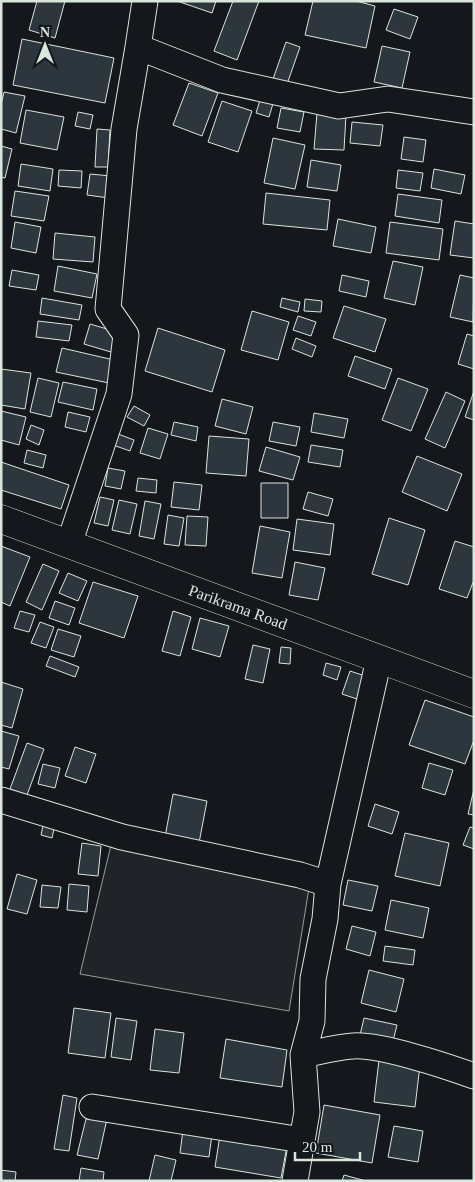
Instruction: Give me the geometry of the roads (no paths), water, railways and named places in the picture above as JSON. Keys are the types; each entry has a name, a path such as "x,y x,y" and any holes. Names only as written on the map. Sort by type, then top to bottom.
{"main road":[{"name":"Parikrama Road","path":"1,519 474,694"}],"street":[{"path":"70,544 120,384 126,335 108,309 124,129 145,1"},
{"path":"138,47 222,80 339,106 388,99 474,112"},
{"path":"295,1181 307,1112 303,1055 312,1021 313,979 325,919 328,884 379,659"},
{"path":"1,800 122,837 300,875 328,884"},
{"path":"303,1055 354,1046 380,1049 474,1076"},
{"path":"92,1107 302,1140"}]}
